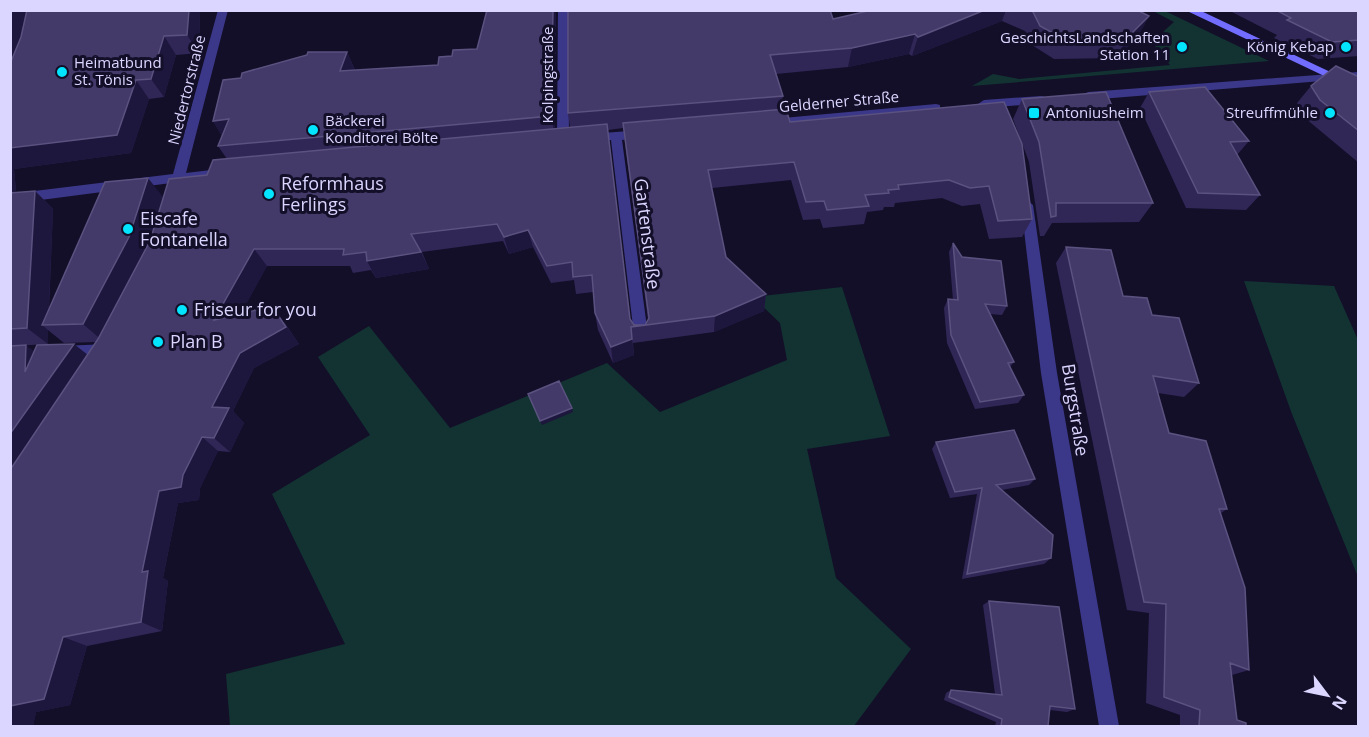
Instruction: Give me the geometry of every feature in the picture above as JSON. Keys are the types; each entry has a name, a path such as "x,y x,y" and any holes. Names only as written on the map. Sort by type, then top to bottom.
{"street":[{"name":"Niedertorstraße","path":"173,196 223,10"},
{"name":"Kolpingstraße","path":"563,10 557,141 616,136"},
{"path":"1190,10 1359,89"},
{"path":"1076,97 1359,75"},
{"path":"974,105 1052,99"},
{"path":"998,103 1005,123"},
{"name":"Gelderner Straße","path":"759,124 950,107"},
{"path":"616,136 652,133"},
{"name":"Gartenstraße","path":"616,136 641,335"},
{"path":"10,199 179,176 237,171"},
{"name":"Burgstraße","path":"1024,185 1049,373 1109,726"},
{"path":"44,352 112,345 97,369"}],"green space":[{"path":"1153,11 1165,11 1269,61 972,86 993,74 1019,79 1170,65 1155,47 1160,42 1164,31 1174,22"},
{"path":"1244,281 1334,286 1358,340 1358,577 1292,414"},
{"path":"842,287 890,436 807,449 836,578 911,649 854,726 230,726 226,674 345,644 272,494 370,435 318,357 369,326 450,428 607,363 660,412 787,360 780,323 753,297"}],"building":[{"path":"27,10 189,10 187,35 164,36 151,79 136,80 117,135 10,148 10,64 21,37"},
{"path":"487,10 553,10 551,116 218,146 229,119 213,121 223,80 241,78 242,73 307,55 308,52 347,52 340,71 438,65 439,57 452,56 453,50 477,49"},
{"path":"568,10 830,10 833,19 872,10 985,10 918,37 915,34 852,48 770,55 783,96 568,113"},
{"path":"1031,10 1137,10 1149,16 1127,38 1064,39 1040,26"},
{"path":"1276,10 1359,10 1359,40 1332,42 1287,20 1291,18"},
{"path":"1336,66 1359,77 1359,131 1320,100 1311,86"},
{"path":"1205,87 1249,141 1230,142 1260,195 1198,193 1149,92"},
{"path":"1106,92 1153,203 1056,203 1056,216 1051,217 1039,142 1022,99"},
{"path":"1004,102 1022,144 1032,219 998,221 989,186 970,188 949,180 898,185 899,189 888,190 889,193 865,195 869,206 827,210 824,201 806,202 794,162 708,170 726,257 766,294 715,316 631,327 632,339 611,347 595,313 592,275 573,277 572,262 547,266 528,230 504,237 497,224 411,234 421,252 367,261 366,252 343,255 344,249 254,249 214,320 272,306 286,327 240,353 212,407 229,408 214,438 202,437 183,475 181,487 159,491 142,572 148,571 141,622 63,637 44,699 10,706 10,470 98,339 150,241 169,179 207,175 213,160 607,124 630,319 634,325 645,325 649,318 623,123 786,109 790,122"},
{"path":"148,178 129,237 83,324 42,325 105,182"},
{"path":"35,191 27,328 10,329 10,193"},
{"path":"953,243 962,257 1001,261 1007,306 985,304 1014,362 1008,363 1024,395 980,402 951,335 948,299 958,300"},
{"path":"1066,247 1111,250 1123,296 1147,298 1152,315 1179,318 1199,383 1153,376 1169,433 1206,441 1227,509 1219,509 1245,588 1249,670 1230,663 1237,720 1246,723 1246,726 1199,726 1200,710 1164,697 1166,604 1144,602"},
{"path":"74,344 10,434 10,346 26,345 25,372 37,345"},
{"path":"559,381 572,408 540,421 528,394"},
{"path":"1014,430 1035,479 996,485 1053,535 1051,558 967,574 982,488 955,492 936,442"},
{"path":"989,601 1059,607 1075,709 1050,706 1048,726 1001,726 1002,719 949,697 951,690 1002,695"}],"place":[{"name":"GeschichtsLandschaften Station 11","path":"1182,47"},
{"name":"König Kebap","path":"1346,47"},
{"name":"Heimatbund St. Tönis","path":"62,72"},
{"name":"Antoniusheim","path":"1034,113"},
{"name":"Streuffmühle","path":"1330,113"},
{"name":"Bäckerei Konditorei Bölte","path":"313,130"},
{"name":"Reformhaus Ferlings","path":"269,194"},
{"name":"Eiscafe Fontanella","path":"128,229"},
{"name":"Friseur for you","path":"182,310"},
{"name":"Plan B","path":"158,342"}]}
